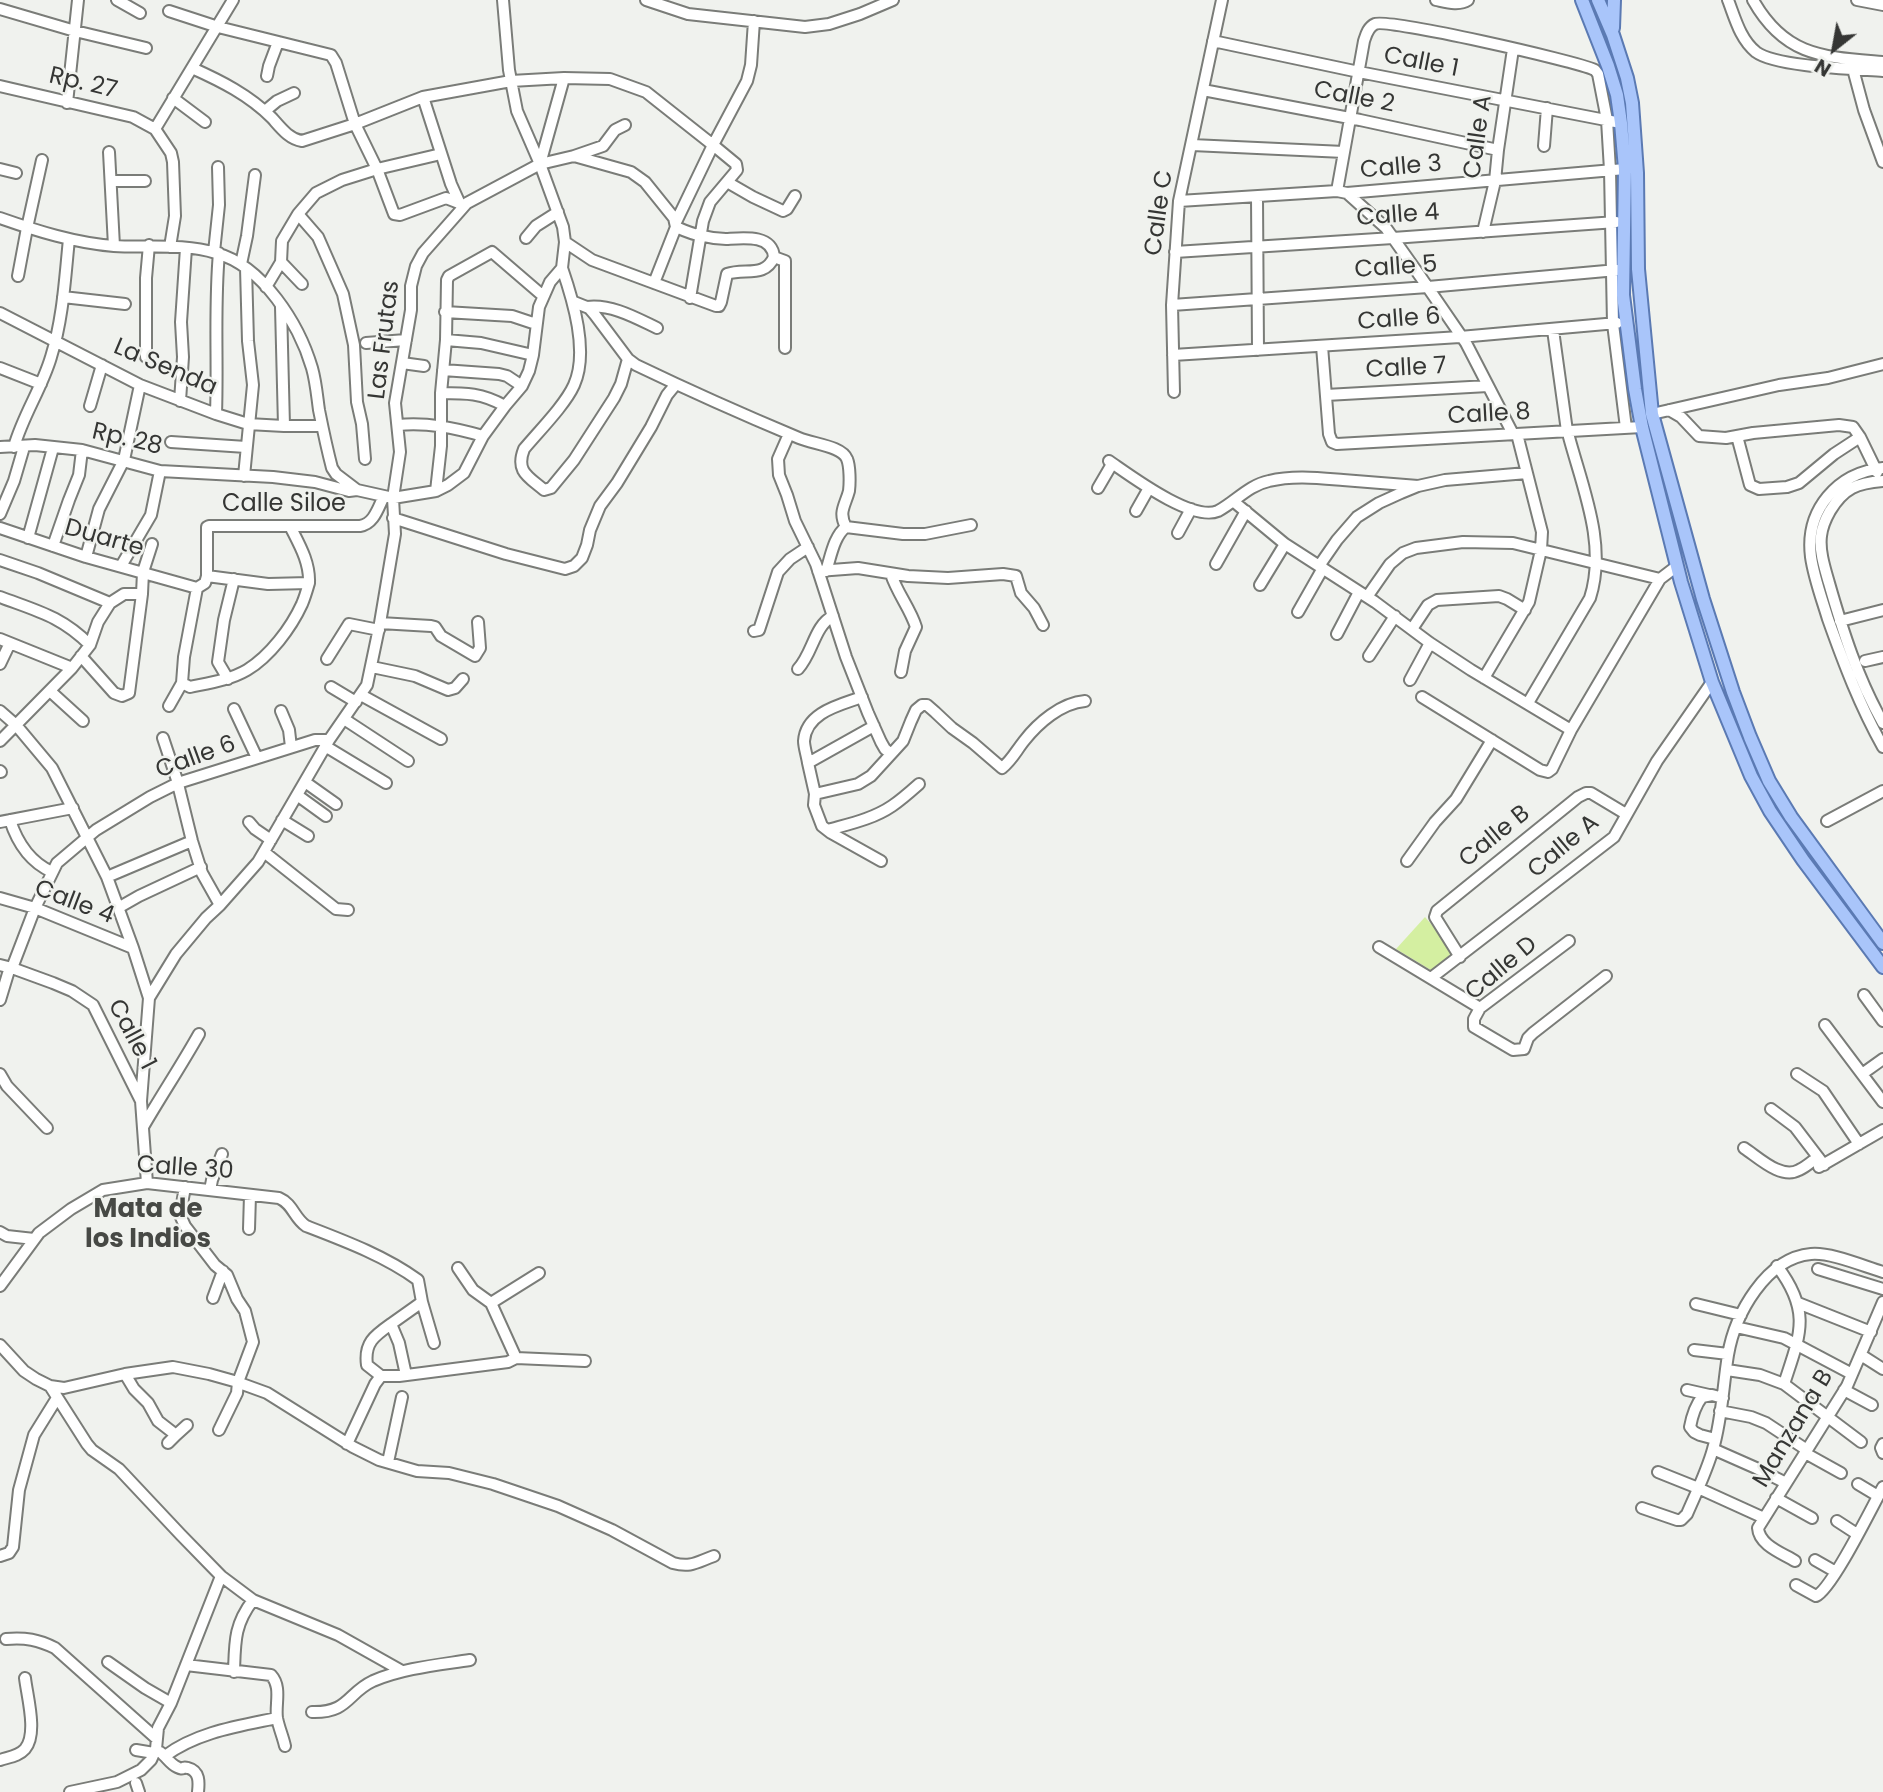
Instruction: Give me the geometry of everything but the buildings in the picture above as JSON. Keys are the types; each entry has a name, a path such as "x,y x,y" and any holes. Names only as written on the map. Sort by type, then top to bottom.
{"main road":[{"path":"1582,0 1603,70 1617,95 1621,123 1625,169 1618,221 1617,270 1623,295 1635,388 1677,566 1712,682 1751,776 1770,811 1883,967"},
{"path":"1598,0 1627,78 1635,133 1638,281 1652,414 1703,598 1733,692 1759,759 1779,799 1883,943"},
{"path":"1613,35 1614,0"}],"street":[{"path":"67,103 78,0"},
{"path":"117,0 140,13"},
{"path":"170,247 175,216 173,162 171,153 155,129 233,0"},
{"path":"503,0 517,111 564,228 562,268 579,328 579,362 574,384 563,402 524,449 520,459 523,472 544,491 551,488 574,460 614,398 628,359"},
{"path":"646,0 688,15 805,27 830,24 893,0"},
{"name":"Calle C","path":"1174,392 1172,305 1179,201 1222,0"},
{"path":"1436,0 1455,3 1468,0"},
{"path":"1728,0 1742,36 1762,56 1805,65 1883,71"},
{"path":"1753,0 1772,27 1795,46 1829,57 1883,62"},
{"path":"1857,0 1883,5"},
{"path":"0,9 146,48"},
{"path":"169,12 331,55 355,124 377,169 394,214 400,215 446,198 461,205"},
{"path":"654,283 676,225 713,145 747,81 751,65 754,21"},
{"path":"1483,678 1529,602 1541,550 1542,532 1515,434 1466,343 1386,228 1342,192 1344,152 1366,33 1374,24 1383,23 1603,70 1610,170 1618,221"},
{"name":"Calle 1","path":"1213,41 1621,123"},
{"path":"267,76 268,66 278,42"},
{"name":"Calle A","path":"1483,232 1495,181 1497,150 1513,49"},
{"path":"192,68 232,87 265,111 295,140 302,141 355,124 423,97 512,81 610,79 646,92 738,167 710,202 703,221 690,298"},
{"path":"1853,69 1864,110 1883,162"},
{"path":"540,164 564,78"},
{"name":"Rp. 27","path":"0,86 133,117 155,129"},
{"name":"Calle 2","path":"1203,90 1497,150"},
{"path":"265,111 277,101 294,93"},
{"path":"423,97 461,205"},
{"path":"173,98 205,122"},
{"path":"1544,146 1547,108"},
{"name":"Las Frutas","path":"388,497 400,452 396,403 411,310 411,286 416,265 423,253 461,205 540,164 603,146 615,130 625,125"},
{"path":"1192,145 1344,152"},
{"path":"109,152 114,246"},
{"path":"266,287 281,262 282,241 298,214 316,193 342,180 377,169 441,154"},
{"path":"565,242 592,260 690,298 719,306 727,274 768,268 774,257 772,248 761,240 750,237 723,239 700,236 676,225 674,218 645,182 631,172 574,156"},
{"path":"19,276 42,160"},
{"path":"216,414 218,167"},
{"path":"0,169 16,173"},
{"name":"Calle 3","path":"1179,201 1342,192 1625,169"},
{"path":"244,476 253,385 243,266 255,174"},
{"path":"111,181 145,181"},
{"path":"727,182 783,211 795,196"},
{"path":"1256,197 1258,350"},
{"path":"526,238 536,226 558,212"},
{"path":"298,214 318,237 343,294 354,345 357,402 365,459"},
{"path":"0,218 69,239 114,246 149,245 216,253 243,266 266,287 292,320 312,368 332,468 358,490"},
{"name":"Calle 4","path":"1175,252 1618,221"},
{"path":"0,514 14,481 20,426 51,358 63,297 69,239"},
{"path":"146,357 146,278 149,245"},
{"path":"180,401 186,248"},
{"path":"436,491 442,446 441,393 446,340 446,283 449,276 492,252 542,295"},
{"path":"774,257 785,261 785,348"},
{"path":"281,262 302,284"},
{"path":"149,998 177,954 258,862 327,743 368,685 395,534 388,497 436,491 464,472 483,436 522,386 533,355 542,295 562,268"},
{"path":"1617,270 1612,324 1626,428"},
{"name":"Calle 5","path":"1172,305 1428,287 1617,270"},
{"path":"63,297 125,304"},
{"path":"573,302 623,313 657,328"},
{"path":"281,305 284,426"},
{"path":"587,307 628,359 715,403 812,444 837,449 843,453 849,461 849,490 842,519 846,527"},
{"path":"445,312 512,316 536,324"},
{"name":"La Senda","path":"0,313 140,385 216,414 248,424 322,426"},
{"name":"Calle 6","path":"1173,355 1461,337 1627,322"},
{"path":"1528,703 1590,598 1594,583 1596,547 1568,434 1553,330"},
{"path":"366,343 406,340"},
{"path":"446,340 481,343 533,355"},
{"path":"1322,346 1326,395"},
{"path":"402,363 424,366"},
{"path":"1652,414 1883,364"},
{"path":"90,406 102,365"},
{"path":"0,368 41,384"},
{"path":"443,370 489,372 507,376 522,386"},
{"path":"393,518 506,554 565,569 575,566 582,558 600,506 617,483 676,384"},
{"path":"86,557 99,509 124,460 140,385"},
{"name":"Calle 7","path":"1326,395 1488,386"},
{"path":"441,393 475,394 491,398 505,406"},
{"name":"Calle 8","path":"1326,395 1329,434 1332,442 1337,444 1515,434 1568,434 1643,426"},
{"path":"1669,410 1681,417 1699,436 1726,438 1839,425 1853,427 1879,469 1883,481 1852,487 1841,494 1820,537 1824,565 1840,621 1856,668 1879,709 1883,723"},
{"path":"397,425 416,423 441,426 483,436"},
{"path":"789,434 778,459 779,475 795,521 822,571 832,616 846,657 874,726 890,754"},
{"path":"1737,436 1747,477 1751,485 1759,489 1787,487 1798,483 1834,454 1860,438"},
{"path":"171,442 246,447"},
{"name":"Rp. 28","path":"0,447 35,445 82,450 160,471 273,477 315,482 388,497"},
{"path":"28,538 54,448"},
{"path":"53,546 79,475 82,450"},
{"path":"1098,488 1111,462 1149,488 1186,508 1206,513 1216,512 1267,481 1293,478 1418,486"},
{"path":"1879,469 1855,474 1830,493 1816,517 1812,531 1811,556 1822,599 1847,673 1883,747"},
{"path":"121,566 152,514 160,471"},
{"path":"1298,612 1337,540 1357,517 1418,486 1445,480 1527,473"},
{"path":"1387,483 1390,498"},
{"path":"1136,511 1149,488"},
{"name":"Calle Siloe","path":"207,576 206,530 209,526 367,525 388,497"},
{"path":"1233,501 1285,544 1363,594 1430,643 1571,730"},
{"path":"1178,533 1191,509"},
{"path":"1216,564 1246,511"},
{"path":"822,571 836,540 846,527 925,534 971,525"},
{"path":"182,683 190,687 228,679 247,670 264,656 289,626 303,602 309,583 302,548 290,526"},
{"name":"Duarte","path":"0,528 86,557 197,587"},
{"path":"1337,634 1363,594 1395,558 1416,548 1463,542 1500,542 1660,579"},
{"path":"81,656 114,693 122,696 129,693 143,572 152,544"},
{"path":"1260,585 1285,544"},
{"path":"754,631 759,630 778,572 790,559 808,547"},
{"path":"0,560 110,603"},
{"path":"1422,697 1540,770 1548,772 1660,579 1677,566"},
{"path":"822,571 858,568 891,574 948,578 1016,576 1021,593 1034,608 1043,625"},
{"path":"891,574 916,627 905,651 901,672"},
{"path":"169,706 182,683 197,587 205,583 207,576 268,584 309,583"},
{"path":"228,679 218,662 234,579"},
{"path":"0,741 72,668 90,645 98,622 110,603 124,594 142,594"},
{"path":"1412,629 1428,606 1437,600 1499,596 1525,610"},
{"path":"0,597 57,618 90,645"},
{"path":"1840,621 1883,610"},
{"path":"798,669 808,657 822,624 832,616"},
{"path":"1369,656 1395,616"},
{"path":"327,659 349,624 435,627 441,636 475,656 480,648 478,622"},
{"path":"0,664 5,641 72,668"},
{"path":"1410,680 1430,643"},
{"path":"1865,661 1883,657"},
{"path":"372,667 415,676 448,690 455,688 463,679"},
{"name":"Calle A","path":"1431,978 1617,833 1657,761 1712,682"},
{"path":"331,687 441,739"},
{"path":"50,691 83,721"},
{"path":"862,697 817,716 811,722 804,740 815,794 814,805 822,826 881,861"},
{"path":"815,794 858,784 871,776 890,754 899,748 916,710 922,705 927,705 1002,768 1012,761 1026,739 1052,714 1070,702 1085,701"},
{"path":"234,709 257,758"},
{"path":"0,711 16,725 52,768 107,877 133,948 149,998 141,1101"},
{"path":"281,711 289,730 291,747"},
{"path":"344,719 408,761"},
{"path":"808,763 874,726"},
{"path":"163,738 178,783 192,841 201,867 220,905"},
{"name":"Calle 6","path":"0,1000 7,967 52,872 57,863 88,836 150,797 178,783 316,740 327,743"},
{"path":"1407,861 1435,822 1456,799 1492,740"},
{"path":"327,743 386,783"},
{"path":"304,782 336,804"},
{"path":"828,830 880,813 919,785"},
{"path":"1827,821 1883,791"},
{"name":"Calle B","path":"1460,957 1435,917 1437,911 1578,797 1591,793 1626,814"},
{"path":"297,795 326,816"},
{"path":"52,872 25,850 5,821 73,808"},
{"path":"282,820 308,836"},
{"path":"249,822 271,840"},
{"path":"107,877 192,841"},
{"path":"264,852 336,909 348,910"},
{"path":"118,908 201,867"},
{"name":"Calle 4","path":"0,898 34,908 133,948"},
{"name":"Calle D","path":"1569,941 1480,1008 1474,1019 1474,1027 1519,1051 1524,1049 1528,1038 1538,1028 1606,976"},
{"path":"1378,947 1480,1008"},
{"name":"Calle 1","path":"7,967 72,992 93,1005 141,1101 147,1184"},
{"path":"1864,995 1883,1021"},
{"path":"1825,1025 1883,1102"},
{"path":"143,1127 199,1034"},
{"path":"1862,1074 1883,1059"},
{"path":"0,1074 7,1086 47,1128"},
{"path":"1797,1074 1823,1091 1859,1144"},
{"path":"1771,1109 1795,1127 1821,1163"},
{"path":"1744,1147 1780,1171 1789,1173 1821,1163 1883,1130"},
{"path":"210,1190 222,1154"},
{"name":"Calle 30","path":"0,1286 34,1239 71,1209 103,1190 147,1184 279,1198 294,1210 300,1222 306,1226 397,1266 418,1280 422,1302"},
{"path":"185,1187 180,1215 207,1255 227,1275 245,1311 253,1342 238,1382 237,1393 219,1430"},
{"path":"249,1229 250,1195"},
{"path":"0,1232 7,1236 34,1239"},
{"path":"1642,1508 1681,1520 1687,1514 1714,1444 1720,1411 1717,1397 1727,1370 1728,1354 1736,1327 1756,1290 1777,1265 1810,1254 1824,1254 1883,1272"},
{"path":"1777,1265 1798,1303 1801,1324 1784,1384"},
{"path":"458,1268 473,1290 491,1303 516,1358"},
{"path":"1818,1269 1883,1289"},
{"path":"213,1298 223,1271"},
{"path":"491,1303 539,1273"},
{"path":"434,1343 422,1302 372,1339 366,1348 367,1365 381,1376 508,1362 516,1358 585,1361"},
{"path":"1798,1303 1871,1332"},
{"name":"Manzana B","path":"1795,1561 1761,1539 1758,1528 1844,1390 1883,1303"},
{"path":"1696,1304 1741,1315"},
{"path":"391,1324 399,1343 406,1375"},
{"path":"1736,1327 1784,1338 1852,1374"},
{"path":"0,1345 24,1371 50,1387 64,1388 125,1374 173,1367 238,1382 267,1393 347,1444 379,1460 416,1471 449,1473 482,1481 558,1506 612,1530 673,1563 684,1566 714,1556"},
{"path":"1694,1350 1728,1354"},
{"path":"1861,1355 1883,1369"},
{"path":"1727,1370 1760,1375 1784,1384 1861,1441"},
{"path":"125,1374 172,1439 187,1425"},
{"path":"347,1444 381,1376"},
{"path":"50,1387 92,1450 120,1469 221,1576 253,1600 338,1635 402,1671"},
{"path":"1687,1390 1717,1397"},
{"path":"1844,1390 1872,1405"},
{"path":"388,1462 402,1397"},
{"path":"1717,1397 1702,1397 1696,1405 1690,1427 1694,1432 1786,1483"},
{"path":"0,1556 9,1553 13,1547 19,1490 34,1435 57,1398"},
{"path":"1720,1411 1766,1423 1842,1473"},
{"path":"1883,1444 1883,1453"},
{"path":"1658,1472 1764,1518"},
{"path":"1796,1585 1816,1596 1836,1572 1880,1491 1858,1483"},
{"path":"1776,1498 1812,1518"},
{"path":"1837,1521 1857,1534"},
{"path":"1815,1560 1836,1572"},
{"path":"70,1792 101,1787 131,1776 146,1765 158,1749 158,1728 171,1703 221,1576"},
{"path":"234,1672 239,1622 253,1600"},
{"path":"6,1639 37,1640 55,1648 176,1767 190,1768 196,1773 199,1777 198,1792"},
{"path":"312,1712 327,1712 343,1705 370,1682 402,1671 470,1660"},
{"path":"108,1662 145,1689 171,1703"},
{"path":"186,1665 234,1672 265,1673 274,1678 277,1688 277,1718 285,1746"},
{"path":"0,1760 22,1751 27,1747 30,1738 32,1726 24,1678"},
{"path":"136,1750 158,1749 211,1733 277,1718"}],"green space":[{"path":"1425,917 1454,950 1434,972 1396,949"}],"district":[{"name":"Mata de los Indios","path":"148,1225"}]}
